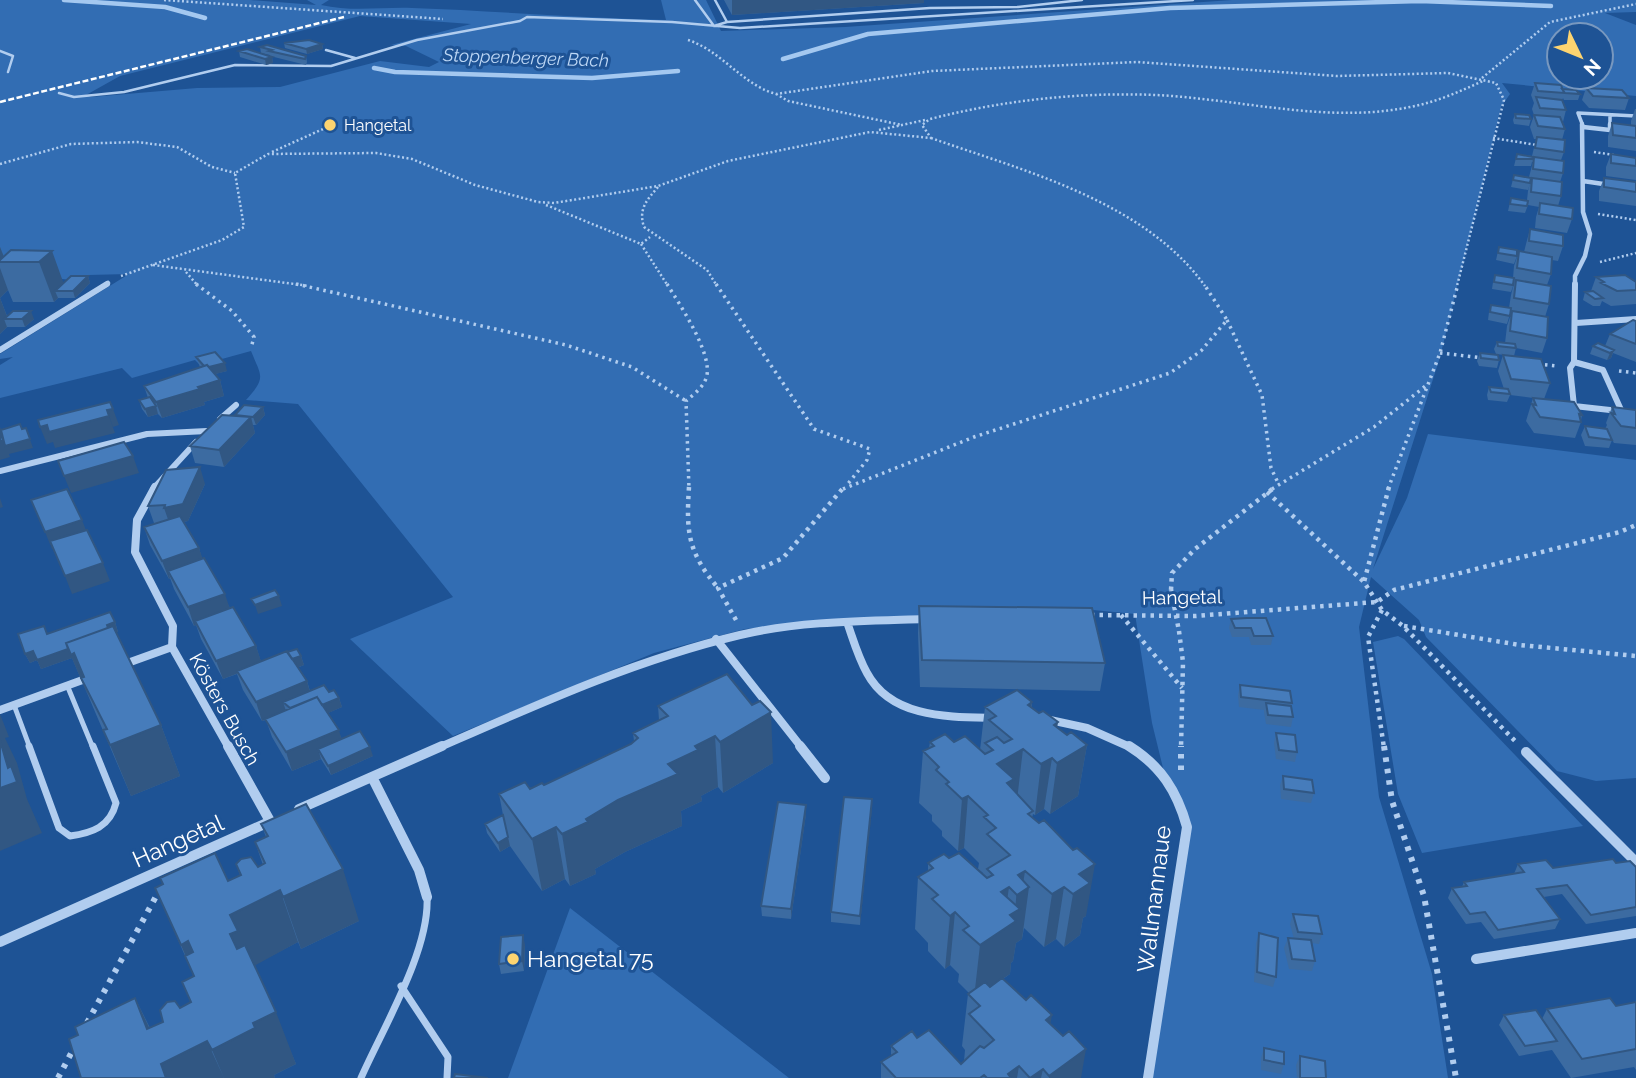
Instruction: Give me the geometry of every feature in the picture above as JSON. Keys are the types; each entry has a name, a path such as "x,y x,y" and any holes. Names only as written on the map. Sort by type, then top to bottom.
{"street":[{"path":"1572,365 1603,370 1622,412 1574,406 1572,365 1576,323 1575,276 1588,246 1588,226 1583,212 1583,127 1578,113 1636,116"},
{"path":"1583,127 1610,130 1610,115"},
{"path":"1583,181 1623,186"},
{"path":"0,350 108,283"},
{"path":"1576,323 1636,319"},
{"name":"Kösters Busch","path":"236,405 156,484 144,503 132,538 135,552 173,626 172,647 270,821"},
{"path":"0,471 147,434 207,431"},
{"name":"Hangetal","path":"0,942 550,699 658,657 716,639 743,634 847,622 929,619"},
{"path":"847,622 874,685 889,698 928,714 998,719"},
{"path":"716,639 825,778"},
{"path":"107,671 172,647"},
{"path":"0,710 93,676"},
{"name":"Wallmannaue","path":"1036,719 1079,725 1105,734 1134,750 1162,773 1177,796 1187,827 1148,1078"},
{"path":"1526,752 1636,862"},
{"path":"372,777 419,870 427,897"},
{"path":"1476,959 1636,933"}],"lane":[{"path":"695,0 714,26"},
{"path":"715,0 727,22"},
{"path":"714,26 727,22 930,8 1018,7 1082,0"},
{"path":"1113,0 1121,5"},
{"path":"59,93 74,97 131,91 235,65 314,67 358,58 417,40 520,21 527,17 714,26 823,25 1193,0"},
{"path":"817,16 823,25"},
{"path":"326,50 358,58"},
{"path":"0,51 13,56 8,72"},
{"path":"13,705 59,828 70,836 88,834 104,825 115,814 116,803 67,685"},
{"path":"361,1078 423,940 428,915 427,897"},
{"path":"401,986 448,1057 447,1078"}],"path":[{"path":"164,0 452,19"},
{"path":"1481,78 1550,22 1636,4"},
{"path":"706,45 757,88 788,101 902,125"},
{"path":"776,94 932,71 1105,63 1337,76 1429,73 1481,78 1501,88 1504,100 1440,353 1392,475 1364,582"},
{"path":"538,202 585,200 658,186 728,161 1018,99 1088,95 1187,97 1362,114 1438,102 1486,80"},
{"path":"930,119 922,125 931,138"},
{"path":"0,164 82,142 157,143 177,147 212,167 235,173 268,154 323,129"},
{"path":"870,132 931,138 1074,190 1121,215 1183,258 1227,320 1258,383 1271,440 1270,471 1279,485"},
{"path":"268,154 391,155 425,164 475,185 538,202 641,244 664,276 703,351 707,374 704,382 686,401 690,467 686,535 697,564 718,588 743,634"},
{"path":"108,283 222,240 244,228 243,209 235,193 235,173"},
{"path":"658,186 646,198 640,210 641,222 650,237 693,257 707,270 814,429 870,449 867,460 783,558 718,588"},
{"path":"1583,212 1636,220"},
{"path":"641,244 650,237"},
{"path":"1580,266 1636,253"},
{"path":"153,265 322,288 566,345 632,367 686,401"},
{"path":"186,271 191,281 212,294 238,318 254,337 250,343 251,348"},
{"path":"846,485 1030,418 1138,386 1170,373 1201,351 1227,320"},
{"path":"1440,353 1494,359"},
{"path":"1532,363 1572,365"},
{"path":"1177,796 1181,766 1183,662 1171,590 1172,573 1178,564 1268,492 1374,427 1429,383"},
{"path":"1268,492 1364,582 1382,610 1403,626 1526,752"},
{"name":"Hangetal","path":"1079,615 1195,616 1377,602 1394,590 1619,532 1636,525"},
{"path":"1382,610 1368,637 1392,801 1424,897 1456,1078"},
{"path":"1121,615 1182,689"},
{"path":"1403,626 1520,645 1636,656"},
{"path":"83,1030 174,864"},
{"path":"58,1078 77,1042"}],"shaded area":[{"path":"0,0 250,0 316,5 307,0 329,0 321,5 666,20 661,0 706,0 721,31 845,27 1232,0 1636,0 1636,12 1605,13 1636,25 1636,96 1584,91 1615,91 1615,21 1545,21 1545,87 1502,83 1510,94 1501,107 1440,357 1373,569 1407,498 1428,434 1636,460 1636,778 1596,781 1557,771 1426,637 1419,620 1371,577 1359,627 1379,797 1432,974 1448,1078 1152,1078 1188,827 1164,772 1152,723 1135,614 1093,610 849,620 745,629 654,653 453,736 350,639 453,597 298,404 246,400 257,386 260,376 251,351 200,365 195,360 132,378 122,368 0,398 0,365 13,357 0,359 0,354 129,274 88,275 78,281 0,271","holes":["360,16 471,24 391,45 406,46 439,62 429,67 380,61 280,87 197,88 91,97 86,95 120,76"]},
{"path":"1398,636 1404,639 1583,826 1422,853 1398,794 1373,642"},
{"path":"570,908 789,1078 508,1078"}],"building":[{"path":"309,40 322,44 306,49 284,43"},
{"path":"267,45 306,56 305,59 260,47"},
{"path":"247,49 272,57 265,59 239,51"},
{"path":"1535,83 1545,84 1545,91 1564,93 1538,91"},
{"path":"1622,90 1629,98 1593,96 1589,91"},
{"path":"1564,91 1577,91 1580,94"},
{"path":"1536,97 1562,100 1566,110 1540,108"},
{"path":"1515,114 1529,115 1531,119 1516,118"},
{"path":"1534,115 1560,117 1565,129 1538,126"},
{"path":"1612,123 1636,126 1636,138 1613,135"},
{"path":"1537,137 1565,140 1564,152 1535,148"},
{"path":"1517,154 1533,157 1533,159 1516,159"},
{"path":"1611,154 1636,158 1636,166 1611,163"},
{"path":"1534,157 1564,161 1563,173 1533,169"},
{"path":"1514,175 1531,178 1530,183 1513,180"},
{"path":"1532,178 1562,182 1561,196 1531,192"},
{"path":"1604,178 1636,182 1636,192 1604,187"},
{"path":"1511,198 1528,201 1527,206 1510,204"},
{"path":"1540,203 1573,208 1572,219 1539,214"},
{"path":"1530,229 1563,235 1563,246 1529,241"},
{"path":"1499,247 1517,250 1517,256 1498,253"},
{"path":"11,250 52,251 39,262 0,262"},
{"path":"1519,251 1552,257 1551,274 1517,268"},
{"path":"1495,275 1514,278 1513,285 1494,282"},
{"path":"1625,275 1636,282 1636,290 1617,291 1601,283 1604,282 1596,277"},
{"path":"71,276 88,276 73,291 55,291"},
{"path":"1516,280 1551,286 1549,304 1514,298"},
{"path":"1593,291 1603,298 1595,299 1585,292"},
{"path":"1491,305 1511,308 1510,316 1490,312"},
{"path":"13,311 31,311 22,319 4,319"},
{"path":"1512,311 1548,317 1547,338 1510,331"},
{"path":"1633,320 1636,321 1636,344 1610,334"},
{"path":"1497,342 1515,344 1516,348 1498,346"},
{"path":"1598,343 1614,350 1610,353 1593,346"},
{"path":"215,352 225,363 204,366 196,357"},
{"path":"1480,353 1498,355 1499,360 1481,358"},
{"path":"1503,355 1541,359 1550,383 1511,379"},
{"path":"207,365 220,380 198,387 200,389 156,402 144,386"},
{"path":"1489,387 1508,389 1510,394 1491,392"},
{"path":"150,397 156,406 145,409 139,400"},
{"path":"1533,398 1574,402 1582,415 1579,414 1581,422 1540,417 1532,404 1536,405"},
{"path":"110,402 113,409 107,410 109,416 49,432 47,425 40,427 38,420"},
{"path":"244,405 263,407 253,417 235,415"},
{"path":"1612,407 1636,410 1636,428 1621,426 1611,413 1615,414"},
{"path":"222,415 251,417 219,450 190,446"},
{"path":"20,424 22,429 26,428 30,439 5,446 1,430"},
{"path":"1585,426 1607,429 1612,440 1589,437"},
{"path":"124,442 133,456 64,476 58,461"},
{"path":"200,467 183,504 164,508 165,505 148,506 166,470"},
{"path":"67,489 82,520 45,532 31,500"},
{"path":"180,516 199,548 162,561 144,527"},
{"path":"87,530 103,563 65,576 50,541"},
{"path":"204,558 225,594 188,607 168,571"},
{"path":"275,590 279,596 255,605 251,599"},
{"path":"919,606 1092,608 1105,663 922,660"},
{"path":"233,607 256,646 216,661 195,621"},
{"path":"110,612 115,622 107,625 108,628 66,643 68,649 37,660 33,651 25,654 18,634 44,626 47,634"},
{"path":"1266,618 1273,636 1254,636 1251,628 1235,628 1231,619"},
{"path":"113,626 161,725 110,745 103,730 107,729 81,678 84,677 74,653 71,655 66,643"},
{"path":"297,649 301,656 292,659 287,652"},
{"path":"287,651 307,681 256,702 237,671"},
{"path":"727,674 752,705 760,701 771,712 720,742 715,736 695,746 698,750 668,764 678,774 618,800 586,819 588,822 562,834 556,827 532,839 499,794 525,782 530,789 542,783 544,785 631,744 638,738 633,733 668,716 658,706"},
{"path":"324,685 329,692 334,690 339,698 322,705 317,697 290,708 283,702"},
{"path":"1240,685 1290,691 1292,703 1241,697"},
{"path":"1017,690 1032,702 1028,705 1039,713 1043,711 1058,722 1054,725 1067,735 1071,732 1087,745 1057,763 1052,758 1041,764 1023,749 997,764 1014,779 1007,783 1033,811 1028,814 1039,823 1044,820 1073,850 1077,848 1095,864 1079,874 1090,883 1073,894 1064,887 1052,894 1025,871 1018,875 1029,887 1017,895 1009,887 1001,892 1020,909 1010,915 1016,921 980,945 963,930 969,926 955,912 950,916 932,899 938,895 918,877 933,868 928,863 944,854 949,858 959,853 987,878 993,875 987,869 1010,855 987,834 996,828 984,817 988,815 968,796 962,799 946,784 949,782 936,770 939,767 923,751 934,746 930,742 945,734 954,742 965,736 985,754 993,750 985,743 997,737 1004,743 1012,739 989,720 996,716 985,707"},
{"path":"317,697 339,730 286,752 265,719"},
{"path":"1266,703 1291,706 1293,717 1268,715"},
{"path":"360,731 370,747 328,766 318,749"},
{"path":"1276,733 1295,735 1297,752 1279,750"},
{"path":"0,740 8,768 11,766 17,782 0,788"},
{"path":"1283,776 1312,780 1314,793 1284,789"},
{"path":"844,797 872,799 860,916 831,912"},
{"path":"778,802 806,805 791,909 761,906"},
{"path":"306,804 343,869 283,897 280,890 230,915 238,931 230,934 237,949 245,945 276,1012 253,1023 255,1028 212,1050 207,1041 161,1064 166,1078 81,1078 69,1039 78,1035 75,1027 135,998 147,1029 163,1022 160,1010 167,1002 175,1001 180,1008 191,1002 182,982 194,976 185,956 193,952 188,941 181,945 155,888 163,884 160,878 215,853 228,881 241,875 236,864 241,859 251,857 258,867 265,863 255,842 268,836 261,824"},
{"path":"503,815 508,837 498,843 485,824"},
{"path":"1613,859 1616,863 1630,861 1636,867 1636,907 1591,915 1567,885 1537,889 1560,919 1498,930 1485,912 1470,914 1452,888 1467,886 1464,882 1524,872 1518,864 1546,860 1553,868"},
{"path":"1293,914 1318,916 1322,934 1298,932"},
{"path":"1259,933 1278,938 1276,977 1257,972"},
{"path":"523,935 522,961 499,964 501,937"},
{"path":"1288,938 1311,940 1315,961 1292,959"},
{"path":"1002,978 1026,1000 1031,995 1052,1015 1046,1020 1063,1036 1069,1031 1086,1049 1049,1076 1043,1069 1030,1078 1019,1066 1008,1074 1011,1078 987,1078 984,1075 980,1078 896,1078 881,1062 897,1052 891,1046 912,1031 917,1038 929,1030 961,1064 980,1046 984,1048 994,1040 969,1014 980,1006 968,994 985,982 990,987"},
{"path":"1610,998 1616,1006 1636,1002 1636,1049 1582,1059 1547,1009"},
{"path":"1536,1010 1557,1041 1525,1046 1504,1015"},
{"path":"1264,1048 1284,1052 1284,1064 1264,1060"},
{"path":"1300,1056 1325,1061 1326,1078 1300,1078"},
{"path":"455,1074 488,1078 454,1078"}],"waterway":[{"name":"Stoppenberger Bach","path":"64,0 165,7 205,18"},
{"name":"Stoppenberger Bach","path":"783,59 868,34 1170,8 1420,1 1551,6"},
{"name":"Stoppenberger Bach","path":"374,68 395,72 592,78 678,71"}],"railway":[{"path":"0,102 344,17"}],"place":[{"name":"Hangetal","path":"330,125"},
{"name":"Hangetal 75","path":"513,959"}]}
